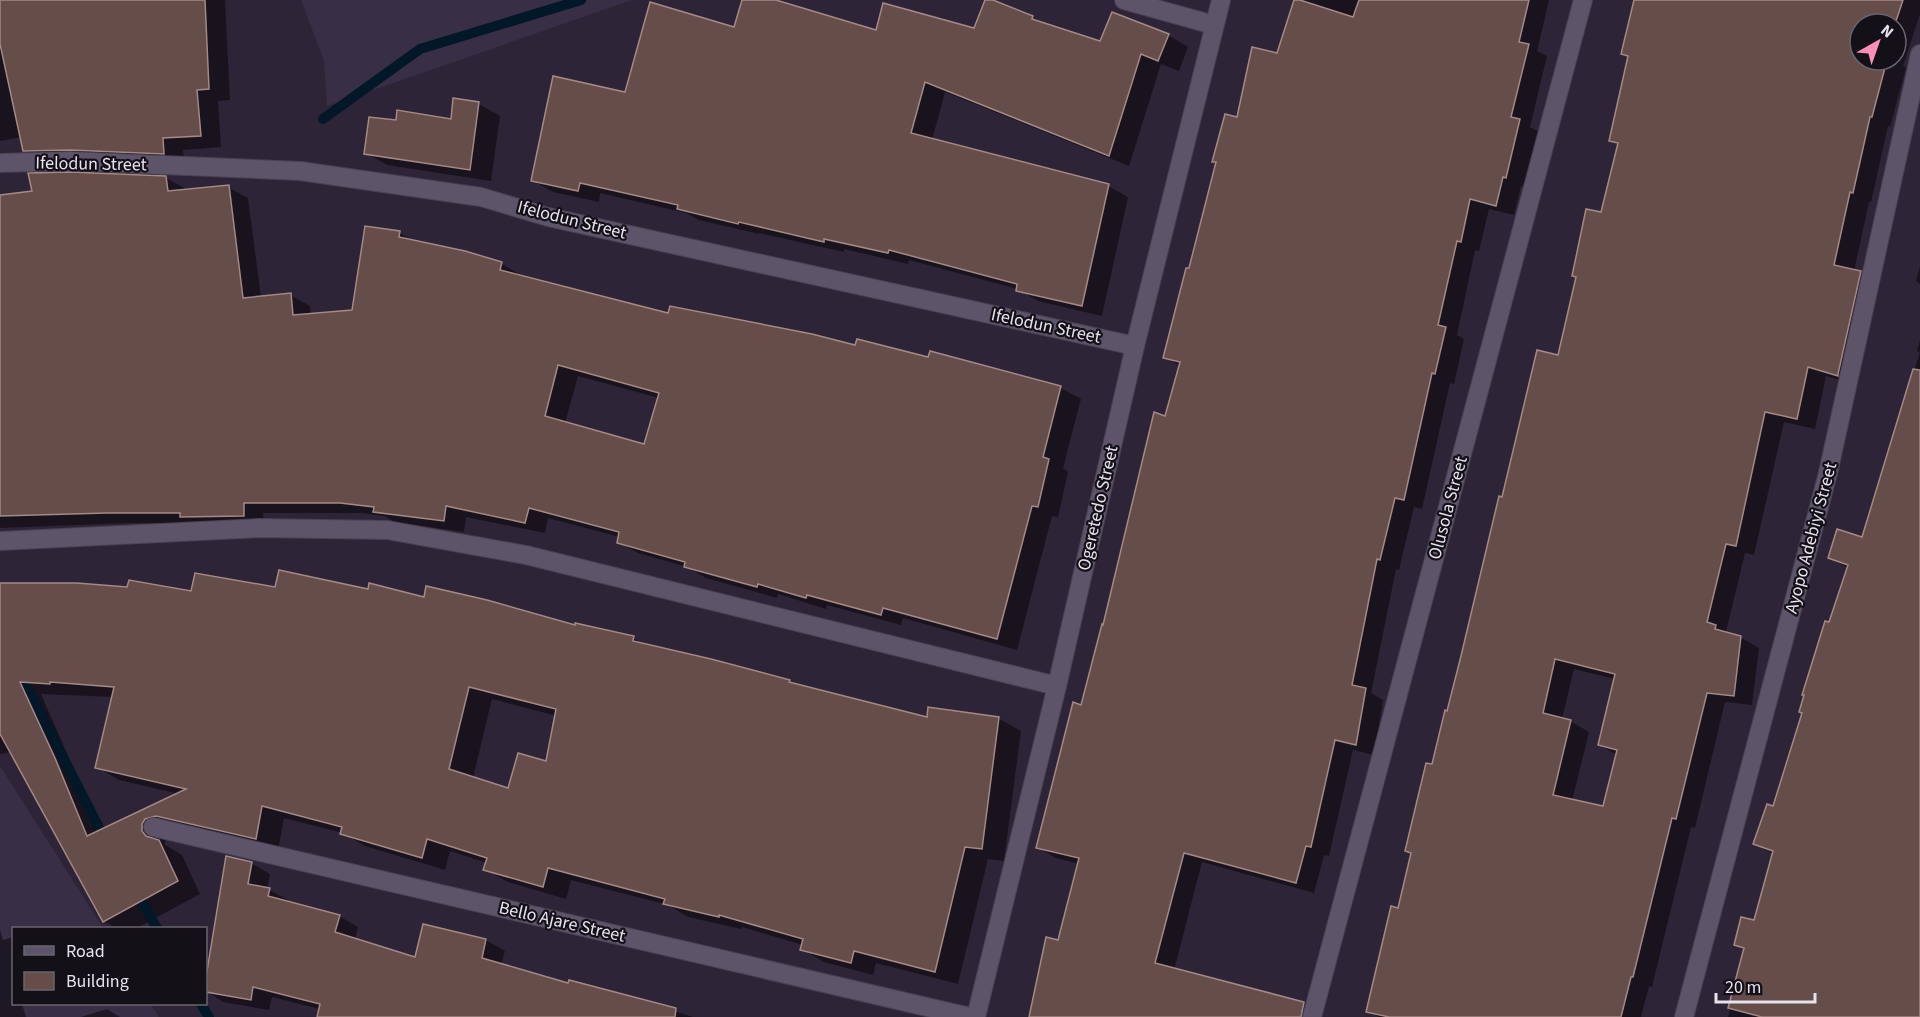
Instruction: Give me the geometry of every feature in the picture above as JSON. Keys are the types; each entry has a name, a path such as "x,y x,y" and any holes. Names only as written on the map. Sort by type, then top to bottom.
{"street":[{"path":"1124,0 1214,25"},
{"name":"Ogeretedo Street","path":"976,1017 1058,686 1135,346 1221,0"},
{"name":"Olusola Street","path":"1312,1017 1583,0"},
{"name":"Ayopo Adebiyi Street","path":"1684,1017 1828,473 1920,54"},
{"name":"Ifelodun Street","path":"0,163 70,161 300,171 481,196 548,217 1135,346"},
{"path":"0,541 259,528 387,530 526,555 1058,686"},
{"name":"Bello Ajare Street","path":"153,827 970,1017"}],"shaded area":[{"path":"301,0 632,0 327,106 324,61"},
{"path":"0,766 102,927 12,927 12,1005 151,1005 159,1017 0,1017"}],"building":[{"path":"0,0 205,0 209,89 197,90 201,136 163,138 164,154 70,150 23,151 0,44"},
{"path":"742,0 776,0 876,30 883,3 974,28 985,0 993,0 1033,16 1032,19 1100,41 1112,12 1169,34 1158,61 1141,54 1109,156 925,82 911,133 1109,184 1082,306 1016,291 1017,284 889,250 888,253 824,239 824,242 739,222 738,224 677,209 678,205 580,183 578,191 531,181 553,76 625,92 650,2 734,27"},
{"path":"1294,0 1353,17 1359,0 1529,0 1519,42 1529,44 1511,117 1520,119 1506,178 1503,177 1496,206 1470,199 1461,242 1457,241 1438,325 1446,327 1435,374 1432,373 1404,500 1395,498 1380,560 1377,559 1352,685 1366,688 1356,745 1335,740 1311,847 1306,846 1296,883 1184,853 1155,963 1304,1002 1301,1017 1029,1017 1046,937 1058,940 1079,858 1036,848 1073,702 1081,705 1103,625 1154,412 1165,416 1180,362 1163,358 1216,162 1212,162 1225,114 1237,117 1252,47 1277,53"},
{"path":"1634,0 1903,0 1899,12 1848,12 1848,72 1884,72 1872,117 1870,117 1853,193 1850,192 1834,265 1861,271 1838,376 1808,367 1797,419 1765,412 1736,546 1726,544 1707,622 1716,625 1715,629 1741,636 1734,696 1707,693 1676,819 1672,818 1621,1017 1389,1017 1366,1012 1391,906 1398,908 1411,853 1405,851 1426,763 1432,764 1445,710 1447,711 1537,350 1558,355 1576,277 1572,276 1586,209 1601,212 1618,143 1609,141 1628,56 1621,54","holes":["1555,659 1615,674 1598,745 1617,750 1603,806 1553,795 1571,720 1543,713"]},
{"path":"453,98 479,102 470,170 364,154 369,117 396,120 397,110 451,119"},
{"path":"70,172 166,176 168,191 229,185 243,298 291,293 293,315 352,310 365,226 400,231 399,237 465,251 502,262 500,270 668,313 670,306 812,334 855,345 857,339 928,357 930,351 1061,386 1043,457 1049,459 1038,507 1032,506 997,639 883,608 881,615 807,595 806,598 758,584 757,587 684,567 685,562 617,543 619,532 529,508 525,523 446,506 444,521 373,512 374,507 340,503 244,503 244,516 180,517 180,513 107,513 0,516 0,195 32,191 28,173","holes":["558,365 659,393 644,444 545,416"]},
{"path":"1913,369 1920,370 1920,1017 1762,1017 1728,1008 1744,948 1734,945 1741,917 1754,920 1773,851 1753,844 1767,804 1773,806 1802,713 1799,712 1804,695 1802,695 1825,621 1829,622 1848,565 1828,558 1837,529 1862,537"},
{"path":"279,570 368,589 369,583 424,597 426,586 487,600 575,625 575,623 634,636 633,641 711,659 790,680 789,682 927,717 928,707 999,717 982,849 965,847 935,972 854,951 851,963 800,950 803,939 719,915 719,917 663,904 665,899 548,868 543,887 483,870 487,858 427,839 422,858 340,834 342,827 262,806 256,839 156,816 145,819 142,831 146,836 159,840 178,881 103,922 0,734 0,583 77,583 127,587 129,580 191,591 195,573 275,587","holes":["20,682 114,687 95,768 186,789 87,836","469,687 556,709 546,761 518,753 508,788 449,769"]},
{"path":"226,856 252,862 248,884 270,888 268,896 340,915 335,932 415,957 423,924 486,939 482,958 568,983 569,980 676,1008 675,1017 317,1017 320,1004 253,987 251,1000 207,992 207,971"}],"waterway":[{"path":"323,119 420,49 581,0"},
{"path":"18,670 106,841"},
{"path":"135,890 156,927"},
{"path":"202,1005 209,1017"}]}
